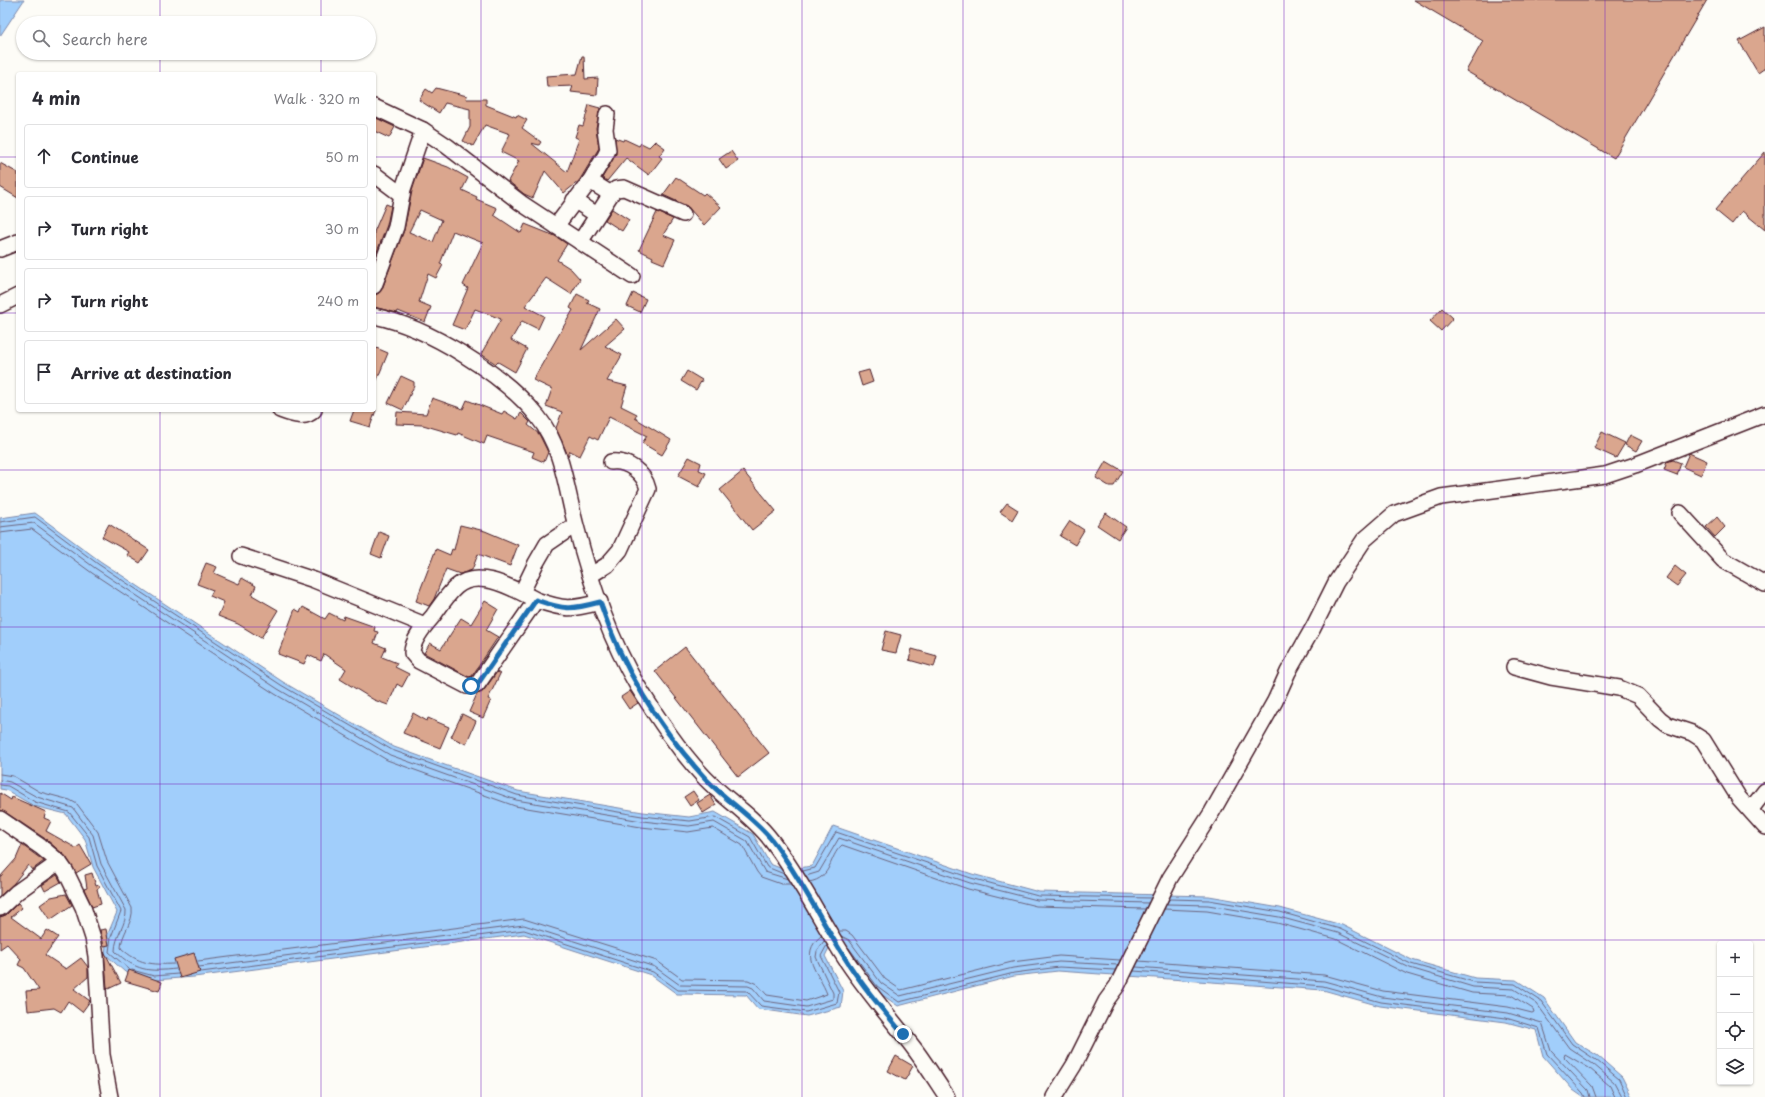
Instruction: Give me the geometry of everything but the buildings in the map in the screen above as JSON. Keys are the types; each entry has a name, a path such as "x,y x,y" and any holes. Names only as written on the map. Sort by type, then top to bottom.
{"street":[{"path":"376,108 423,130 475,166 521,203 632,276"},
{"path":"556,226 574,200 590,181 608,150 605,129 607,114"},
{"path":"376,281 396,227 402,195 423,130"},
{"path":"376,176 402,195"},
{"path":"590,181 611,194"},
{"path":"580,242 611,194 616,189 624,188 683,214"},
{"path":"574,200 597,215"},
{"path":"0,249 16,243"},
{"path":"0,305 16,297"},
{"path":"376,317 409,327 464,355 495,378 532,409 548,433 561,463 575,525 590,575 620,653 647,699 674,739 705,778 766,834 791,867 843,956 864,987 918,1054 947,1097"},
{"path":"287,412 302,416 310,415 312,412"},
{"path":"1054,1097 1074,1065 1106,1001 1117,986 1170,878 1212,812 1275,701 1288,672 1314,628 1336,582 1364,540 1394,514 1441,497 1605,474 1635,465 1765,414"},
{"path":"590,575 607,565 620,550 648,489 642,477 629,465 624,462 611,462"},
{"path":"1680,513 1723,560 1765,584"},
{"path":"522,592 536,562 547,544 575,525"},
{"path":"241,556 314,580 425,625"},
{"path":"536,600 477,685 467,686 415,657 412,648 425,625 456,587 464,581 473,578 482,579 522,592 536,600 567,609 574,609 600,602"},
{"path":"1514,667 1550,677 1619,688 1638,696 1653,713 1668,725 1692,733 1703,740 1740,798 1765,827"},
{"path":"1751,809 1765,792"},
{"path":"0,819 41,847 59,862 66,872 83,907 93,938 99,975 102,1055 110,1097"},
{"path":"0,908 17,892 59,862"}],"water":[{"path":"0,0 24,0 0,36"},
{"path":"35,513 100,561 283,682 394,747 518,791 643,812 689,817 715,812 753,834 770,864 785,870 812,866 833,826 972,874 1039,892 1209,896 1280,908 1342,925 1412,960 1475,978 1516,980 1544,998 1575,1042 1598,1056 1622,1077 1632,1097 1583,1097 1573,1090 1543,1056 1536,1030 1506,1022 1380,1006 1323,990 1058,971 1014,976 898,1006 874,989 841,945 829,948 825,956 843,991 841,1007 807,1016 758,1009 746,995 677,994 651,975 524,934 194,977 154,980 125,972 105,954 107,936 117,912 93,867 85,839 66,814 34,806 6,790 0,789 0,518"}],"route":[{"path":"471,686 477,685 536,600 559,608 567,609 574,609 600,602 606,622 620,653 637,684 659,718 705,778 756,823 771,839 791,867 843,956 864,987 903,1034"}]}
